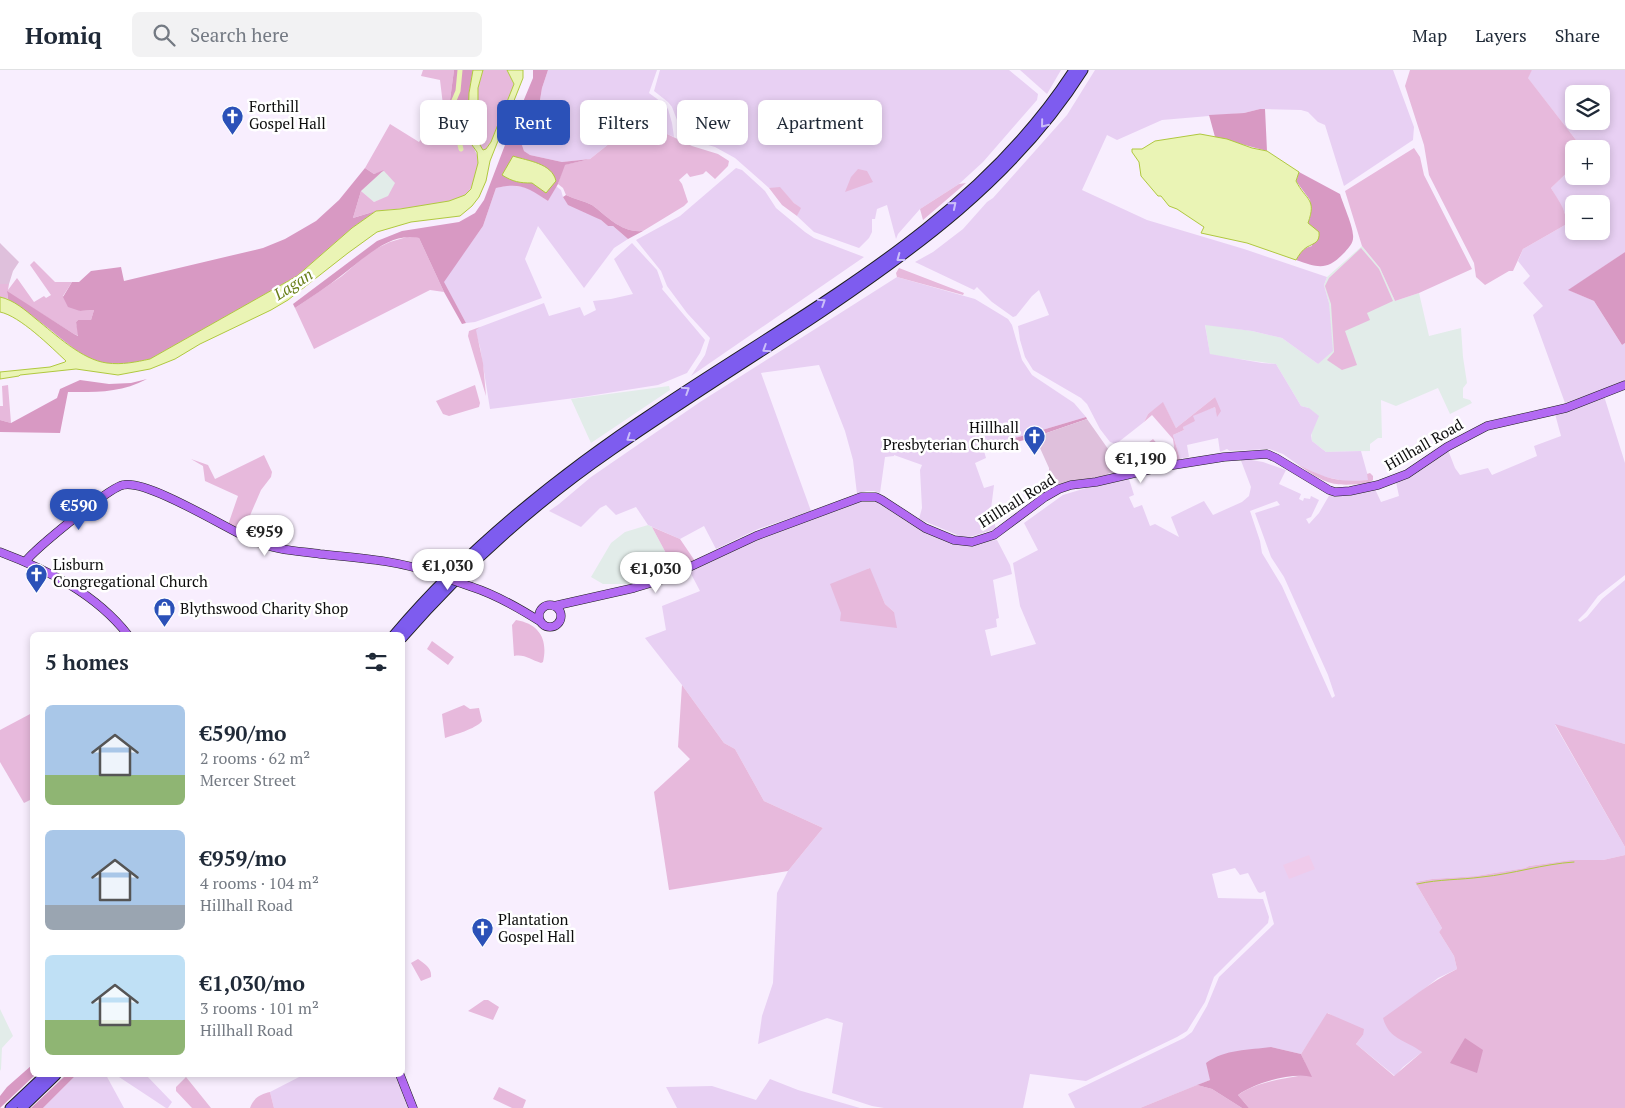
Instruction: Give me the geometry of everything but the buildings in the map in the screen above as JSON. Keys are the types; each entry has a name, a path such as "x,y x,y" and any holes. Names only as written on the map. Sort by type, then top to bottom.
{"highway":[{"path":"405,633 442,582 492,535 560,478 652,413 858,278 922,232 999,163 1047,107 1074,70"},
{"path":"405,633 478,558 569,481 645,427 878,274 949,220 995,179 1017,156 1059,106 1083,70"},
{"path":"10,1108 43,1077"},
{"path":"22,1108 54,1077"}],"main road":[{"name":"Hillhall Road","path":"554,606 570,604 664,580 756,536 861,497 876,497 925,528 954,540 972,542 994,535 1059,489 1162,467 1224,457 1267,454 1329,490 1340,492 1365,488 1392,481 1407,474 1449,446 1487,426 1566,408 1625,385"},
{"path":"25,562 45,543 105,495 122,485 135,486 164,496 233,531 274,548 388,561 411,566 485,592 523,611 546,626 556,625 570,604"},
{"path":"0,552 56,577 90,598 110,614 125,632"},
{"path":"523,611 551,605 560,611 560,618"},
{"path":"541,622 540,612 544,607"},
{"path":"401,1077 413,1108"}],"shaded area":[{"path":"423,70 454,70 450,100 442,100 440,80 421,76"},
{"path":"454,70 473,70 469,100 450,100"},
{"path":"483,70 507,70 514,84 508,100 497,100 497,127 491,142 486,149 482,150 480,145 487,145 487,100 478,100 478,88"},
{"path":"533,70 548,70 540,100 524,100 533,78"},
{"path":"548,70 657,70 649,93 659,100 580,100 580,145 608,145 590,159 562,162 530,155 524,151 522,145 570,145 570,100 540,100"},
{"path":"660,70 1009,70 1038,94 1037,100 983,162 959,184 920,209 898,234 896,239 887,205 877,209 875,219 872,219 872,232 859,248 814,232 797,216 800,208 780,188 769,188 735,158 708,145 748,145 748,100 677,100 677,120 667,100 654,91"},
{"path":"1020,70 1061,70 1047,94"},
{"path":"1095,70 1393,70 1414,127 1413,140 1344,186 1325,125 1318,122 1308,112 1301,110 1260,109 1244,113 1162,120 1117,140 1107,135 1082,190 1147,220 1244,249 1327,277 1324,285 1329,303 1333,351 1318,364 1282,338 1252,331 1205,325 1210,354 1276,364 1301,406 1309,408 1319,416 1311,435 1312,441 1326,452 1361,451 1369,480 1349,482 1321,476 1297,464 1283,454 1269,449 1230,451 1227,449 1220,452 1218,438 1187,445 1189,457 1180,459 1173,435 1184,430 1183,427 1192,416 1201,412 1215,407 1217,416 1215,397 1176,428 1163,403 1148,414 1144,422 1116,444 1110,442 1100,429 1087,404 1081,398 1033,370 1025,357 1018,326 1049,315 1039,290 1013,317 992,302 977,287 974,290 915,262 933,252 963,229 987,202 993,198 1067,115"},
{"path":"1410,70 1532,70 1528,78 1565,126 1565,130 1568,130 1576,140 1565,140 1565,175 1551,188 1564,210 1565,225 1523,249 1513,271 1509,271 1485,285 1476,277 1474,263 1429,175 1424,145 1405,86"},
{"path":"1532,70 1625,70 1625,252 1569,290 1594,301 1622,345 1625,343 1625,382 1565,403 1533,315 1543,306 1523,283 1530,276 1518,261 1523,249 1565,225 1565,240 1610,240 1610,195 1565,195 1565,213 1551,188 1565,175 1565,185 1610,185 1610,140 1576,140 1568,130 1610,130 1610,85 1565,85 1565,126 1527,77"},
{"path":"667,108 672,123 674,137 667,134"},
{"path":"1265,109 1267,151 1215,137 1209,115 1244,113"},
{"path":"390,124 419,142 420,140 420,145 473,145 478,157 478,163 477,171 468,192 457,199 447,202 372,212 353,218 361,191 374,202 388,196 395,183 384,171 374,174 365,168"},
{"path":"667,134 677,139 677,145 690,145 718,154 729,161 728,166 715,179 706,171 703,174 690,177 687,173 679,180 688,202 643,231 635,231 621,227 592,205 566,195 563,188 558,184 564,165 590,159 608,145 667,145"},
{"path":"505,145 522,145 524,151 530,155 562,162 590,159 565,165 558,184 548,201 524,187 504,186 496,188 483,226 444,282 466,323 462,324 444,292 419,238 408,237 388,242 368,254 331,284 295,308 293,304 377,241 402,231 459,222 475,213 484,200"},
{"path":"1414,148 1420,157 1424,175 1472,269 1419,293 1395,301 1380,268 1362,246 1345,191"},
{"path":"365,168 374,174 384,170 361,191 353,218 376,211 352,228 297,276 150,359 118,364 91,359 8,299 7,291 78,336 76,322 78,320 91,320 94,310 80,311 68,307 63,297 72,282 79,282 91,271 121,267 124,281 263,248 285,239 316,221 339,200"},
{"path":"736,168 742,170 765,191 776,208 805,232 814,238 864,257 691,376 705,355 710,338 687,313 667,286 661,271 636,240 680,216"},
{"path":"858,169 867,171 873,182 845,192 851,177"},
{"path":"384,170 396,183 388,197 374,202 361,191"},
{"path":"1299,172 1340,194 1353,231 1351,245 1339,258 1328,265 1317,266 1296,260 1302,251 1312,246 1308,223 1311,214 1310,200 1296,181"},
{"path":"966,183 923,220 920,209 959,184"},
{"path":"509,185 529,188 548,201 556,186 561,190 563,197 608,226 613,226 628,239 614,248 584,288 538,226 525,259 542,298 475,322 466,323 443,282 483,226 496,188"},
{"path":"780,187 801,208 797,216 782,205 769,188"},
{"path":"566,195 592,205 621,227 643,231 628,239 613,226 608,226 601,220 568,205 563,197"},
{"path":"410,236 419,238 444,292 430,290 314,349 295,308 342,276 371,251 390,242"},
{"path":"0,243 19,262 13,271 9,284 0,284"},
{"path":"632,243 657,270 662,289 705,340 700,353 687,373 658,385 490,409 480,347 475,330 544,303 549,316 580,307 584,316 596,310 593,301 633,294 614,259"},
{"path":"1362,246 1380,268 1395,301 1419,293 1429,336 1461,328 1467,383 1463,388 1463,398 1470,400 1472,403 1450,414 1438,388 1396,406 1381,400 1382,438 1378,438 1370,444 1370,451 1326,452 1312,441 1309,408 1301,406 1276,364 1210,355 1205,324 1252,331 1282,338 1318,364 1329,303 1324,285 1327,277"},
{"path":"1361,248 1379,269 1393,301 1367,313 1370,320 1345,331 1357,365 1342,370 1327,360 1334,352 1331,304 1325,286 1329,278"},
{"path":"1625,252 1625,343 1622,345 1594,301 1568,290"},
{"path":"34,261 55,282 72,282 63,296 80,311 94,310 91,320 78,320 76,322 79,336 7,292 8,299 0,297 0,284 9,284 8,290 17,278 34,302 44,296 46,298 51,295 30,265"},
{"path":"899,268 964,293 963,295 897,277 896,273"},
{"path":"897,277 975,299 1008,319 1012,325 1022,360 1032,375 1074,403 1086,417 992,445 984,451 986,458 975,463 984,488 994,485 991,509 996,529 970,537 962,537 919,519 922,508 920,470 922,465 894,455 885,457 880,493 867,491 857,494 853,460 845,431 819,365 761,373 811,511 758,529 716,549 704,526 680,539 648,525 636,507 616,515 606,505 600,508 581,527 549,511 591,477 700,402"},
{"path":"480,327 476,330 483,363 486,396 468,336 469,331"},
{"path":"147,379 118,389 99,392 68,392 60,433 0,432 0,420 11,423 57,398 60,389 80,380 109,384 131,383"},
{"path":"8,385 11,423 0,420 0,406 3,406 2,386"},
{"path":"475,385 480,403 479,407 449,416 443,414 436,401"},
{"path":"669,386 670,390 591,443 571,399"},
{"path":"1604,396 1625,463 1625,575 1598,596 1578,620 1580,622 1587,617 1602,599 1625,580 1625,744 1555,725 1625,847 1625,855 1603,860 1571,860 1476,876 1415,882 1442,928 1439,932 1454,956 1457,969 1438,978 1410,1000 1422,1052 1395,1076 1356,1044 1363,1035 1328,1013 1301,1054 1271,1047 1210,1080 1140,1108 1075,1108 1068,1094 1184,1038 1192,1032 1207,1006 1219,977 1274,924 1265,891 1258,892 1248,873 1240,875 1235,868 1212,874 1218,898 1263,899 1269,917 1268,923 1214,977 1205,1002 1187,1031 1086,1081 1030,1074 1023,1108 884,1108 832,1093 843,1023 827,1018 758,1044 762,1016 773,983 777,893 788,871 823,828 764,801 735,749 724,743 645,638 666,630 662,606 700,591 689,570 745,543 860,500 876,501 906,521 958,544 997,540 1010,565 1012,574 993,580 999,618 996,619 997,627 985,630 991,656 1036,644 1020,606 1013,563 1038,550 1024,523 1063,495 1096,485 1126,478 1129,479 1134,495 1129,497 1134,508 1142,505 1150,526 1155,524 1179,537 1171,517 1204,501 1213,515 1242,502 1249,496 1251,487 1240,458 1263,462 1286,470 1279,484 1301,494 1299,499 1303,501 1304,498 1310,499 1311,496 1319,500 1311,517 1306,519 1309,524 1319,513 1330,494 1346,496 1375,489 1381,502 1399,496 1396,482 1448,450 1460,475 1488,468 1492,475 1537,456 1534,446 1561,436 1555,414","holes":["1277,501 1280,505 1255,513 1271,557 1284,577 1328,675 1335,696 1332,698 1282,586 1262,553 1250,511","869,568 885,604 894,612 841,621 841,613"]},
{"path":"1215,397 1221,411 1217,417 1215,407 1193,416 1195,421 1183,427 1184,430 1173,435 1180,459 1176,462 1173,439 1152,415 1144,422 1148,414 1163,402 1176,428"},
{"path":"1086,417 1087,419 1035,437 984,451 991,445"},
{"path":"1087,419 1113,456 1121,473 1109,473 1106,476 1055,485 1049,475 1049,468 1035,437"},
{"path":"1153,439 1161,448 1156,452 1162,460 1133,466 1129,458"},
{"path":"264,455 272,472 271,477 261,490 245,527 236,528 228,525 238,496 205,481 203,466 191,459 208,465 215,479"},
{"path":"1297,464 1316,473 1339,480 1368,480 1367,474 1370,473 1373,476 1373,480 1369,483 1347,485 1331,483"},
{"path":"648,525 652,527 675,570 636,584 603,584 591,577 611,543 625,532"},
{"path":"652,527 680,539 695,561 675,570"},
{"path":"870,568 885,604 894,612 897,628 840,621 841,613 830,584"},
{"path":"516,620 531,625 540,634 544,647 543,662 514,656 512,625"},
{"path":"432,641 454,657 448,665 427,649"},
{"path":"682,685 724,743 735,749 764,801 823,828 788,871 669,890 654,792 690,759 678,747"},
{"path":"464,705 470,709 479,708 482,721 470,729 445,738 442,714"},
{"path":"30,714 30,800 24,803 0,762 0,730"},
{"path":"1555,724 1625,744 1625,847"},
{"path":"1309,855 1315,869 1289,879 1283,865"},
{"path":"1625,855 1625,1108 1249,1108 1238,1095 1261,1084 1304,1075 1305,1063 1301,1054 1327,1013 1364,1029 1363,1035 1356,1044 1394,1076 1422,1052 1389,1031 1383,1018 1428,986 1457,969 1454,956 1439,932 1442,928 1415,882 1476,876 1571,860 1603,860"},
{"path":"418,959 429,969 431,974 431,977 421,981 411,963"},
{"path":"484,1000 488,1000 499,1007 493,1020 468,1011"},
{"path":"0,1009 13,1036 2,1048 0,1071"},
{"path":"1465,1038 1483,1050 1477,1073 1450,1063"},
{"path":"1271,1047 1301,1054 1312,1077 1284,1077 1254,1086 1238,1095 1249,1108 1242,1108 1212,1089 1197,1085 1210,1080 1206,1063 1213,1058 1237,1051"},
{"path":"30,1067 30,1077 33,1077 0,1108 0,1096 7,1087"},
{"path":"64,1077 74,1077 43,1108 31,1108"},
{"path":"74,1077 107,1077 124,1108 43,1108"},
{"path":"119,1077 148,1077 172,1102 166,1108"},
{"path":"186,1077 211,1108 192,1108 176,1091 176,1087"},
{"path":"299,1077 396,1077 408,1108 274,1108 270,1092"},
{"path":"770,1079 798,1090 860,1108 677,1108 666,1087 712,1086 756,1100"},
{"path":"1197,1085 1212,1089 1242,1108 1140,1108"},
{"path":"499,1087 526,1100 523,1108 512,1108 493,1099"},
{"path":"270,1092 274,1108 250,1108 258,1097"}],"water":[{"name":"Lagan","path":"473,70 483,70 478,88 478,100 469,100"},
{"name":"Lagan","path":"507,70 523,70 523,78 514,100 508,100 514,84"},
{"name":"Lagan","path":"497,127 497,143 490,161 486,181 479,197 460,216 411,222 377,232 288,300 200,344 175,359 150,369 118,375 76,369 0,379 0,372 50,367 66,361 44,340 17,319 0,312 0,297 10,300 19,306 69,346 88,357 113,364 150,359 297,276 352,228 376,211 449,201 465,195 471,189 478,163 477,152 472,145 480,145 483,150 486,149"},
{"path":"1200,134 1227,139 1267,151 1299,172 1296,181 1311,204 1308,223 1319,232 1319,238 1316,242 1299,254 1296,260 1247,243 1201,233 1204,227 1177,209 1169,206 1161,196 1158,196 1141,176 1139,162 1132,149 1142,149 1155,141"},
{"path":"513,156 545,166 554,175 556,181 546,193 532,183 517,182 502,175"}],"waterway":[{"path":"460,70 458,91 446,123 458,137 461,149"},
{"path":"1417,884 1494,876 1574,862"}],"place":[{"name":"Forthill Gospel Hall","path":"233,135"},
{"name":"Hillhall Presbyterian Church","path":"1035,456"},
{"name":"Lisburn Congregational Church","path":"37,593"},
{"name":"Blythswood Charity Shop","path":"164,628"},
{"name":"Plantation Gospel Hall","path":"482,948"}]}
